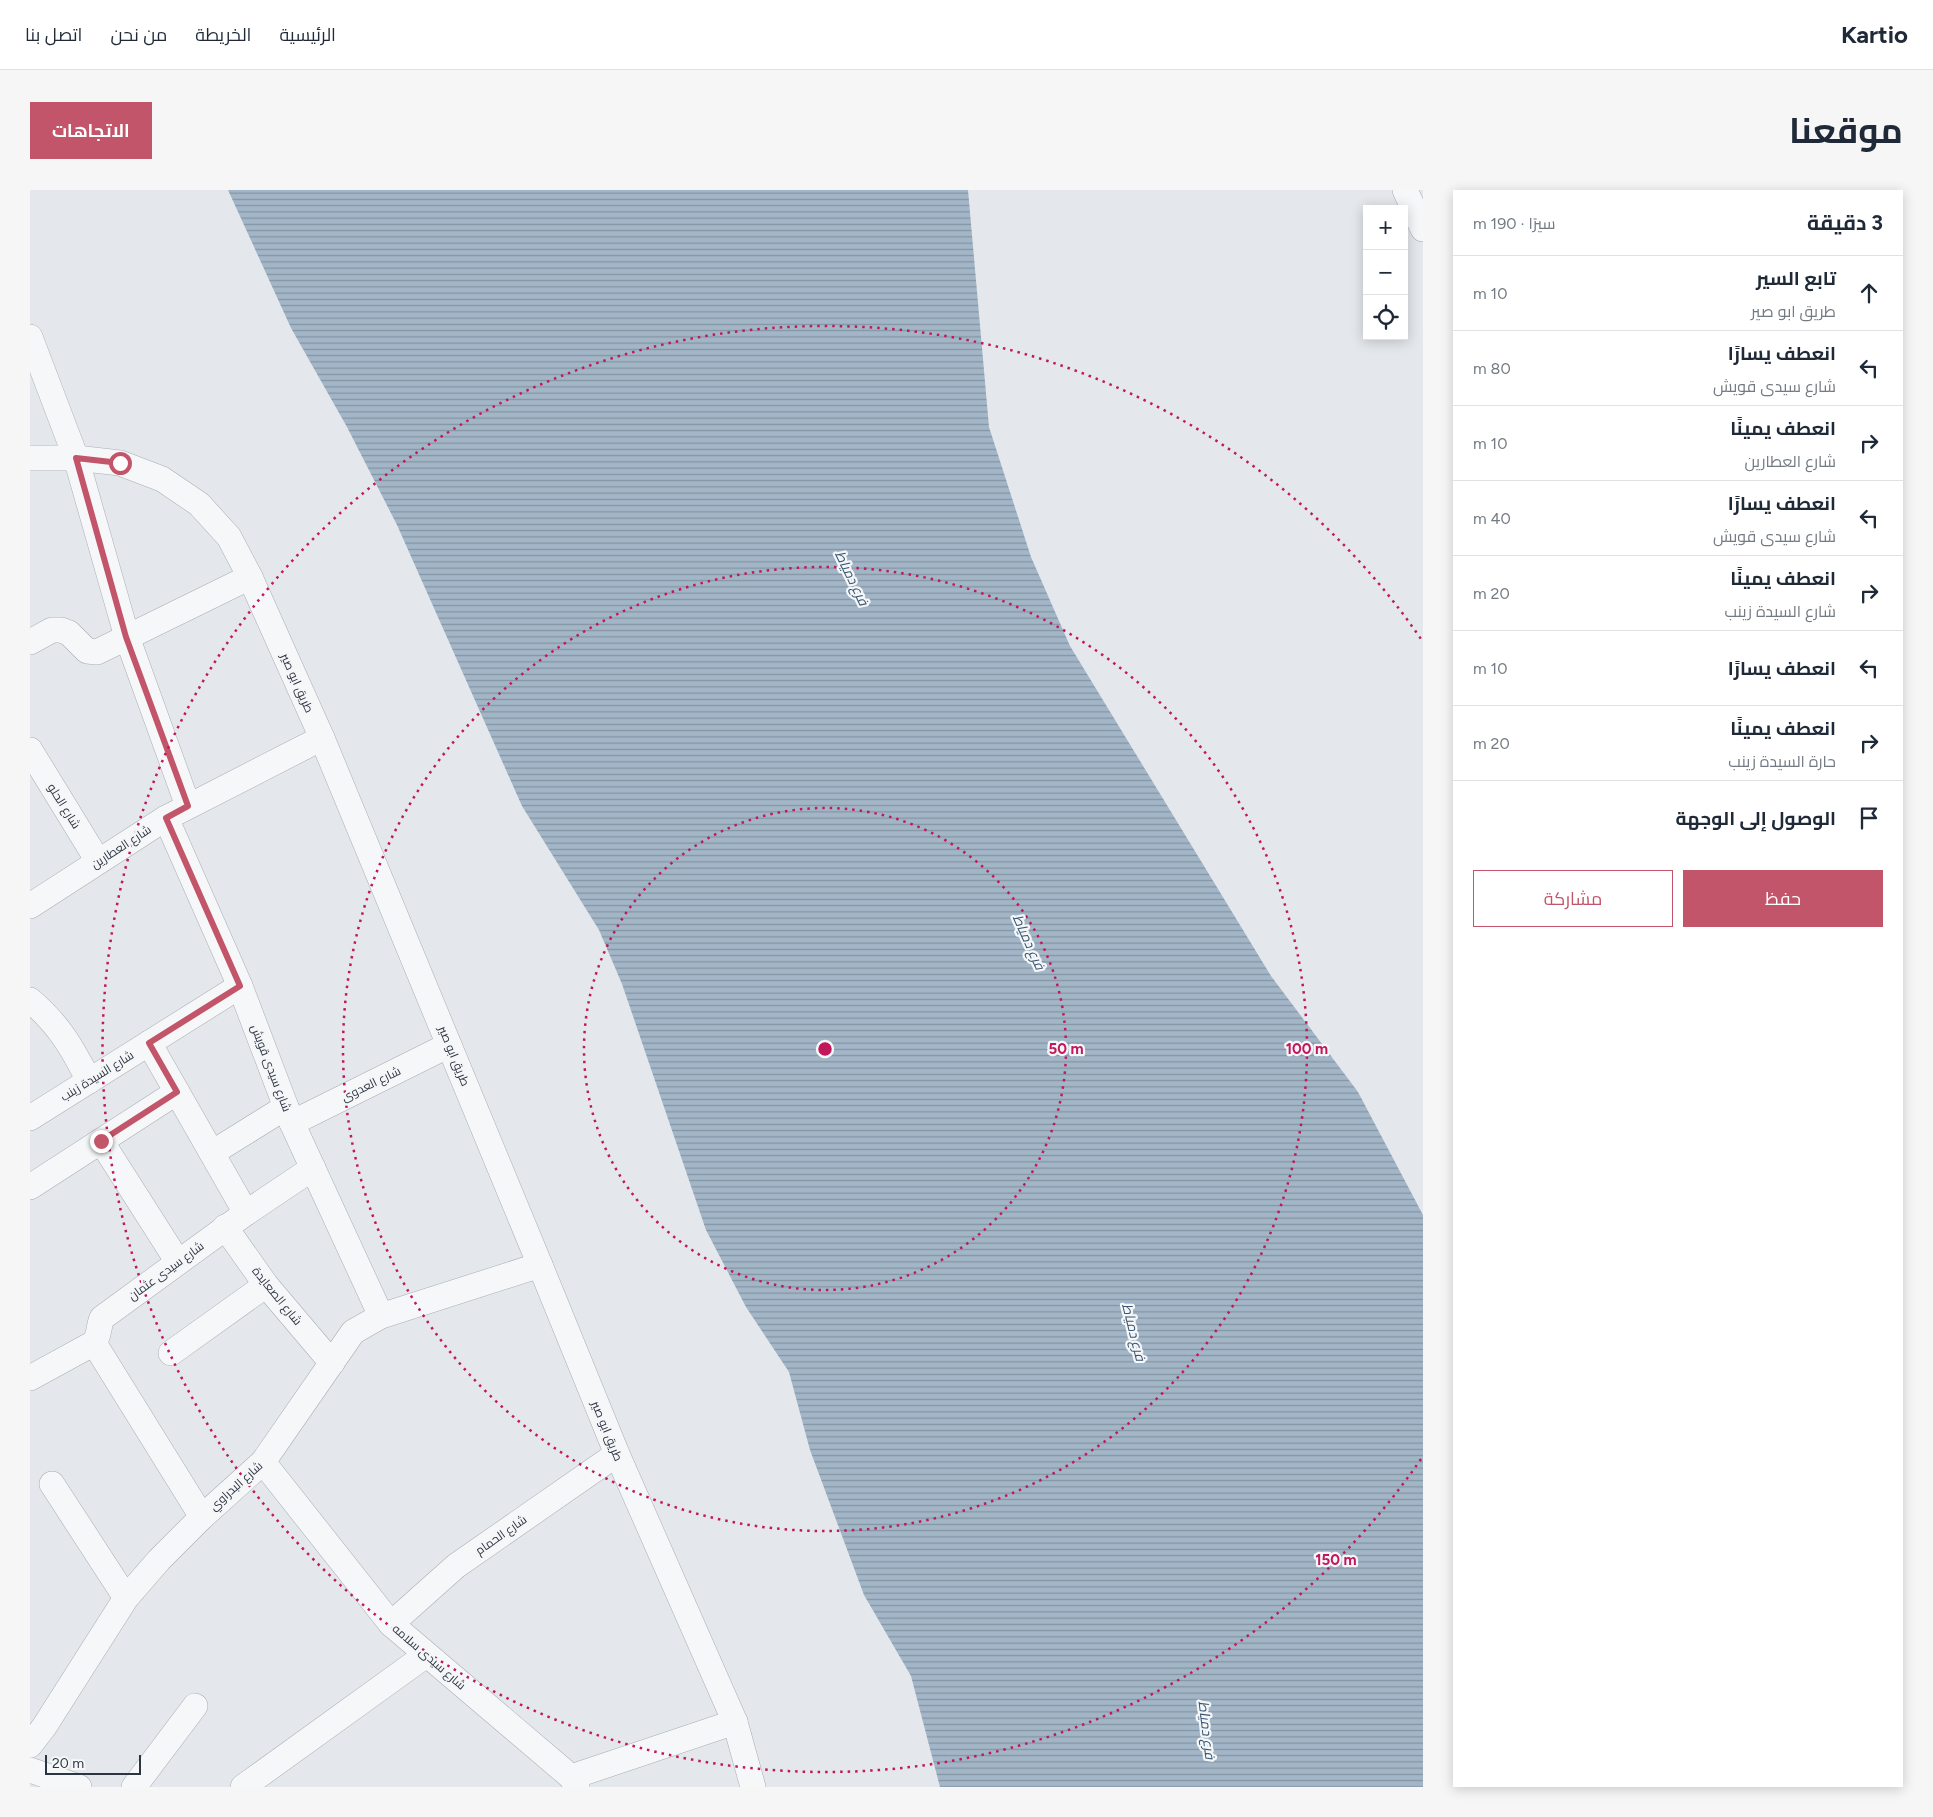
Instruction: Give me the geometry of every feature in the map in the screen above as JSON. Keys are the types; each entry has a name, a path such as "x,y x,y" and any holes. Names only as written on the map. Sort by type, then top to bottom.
{"street":[{"path":"1405,190 1423,229"},
{"path":"30,337 76,458 126,637 188,806"},
{"name":"طريق ابو صير","path":"30,458 76,458 120,463 137,469 162,479 199,504 229,537 250,577 322,738 617,1454 735,1722 753,1787"},
{"path":"30,642 52,630 61,630 69,633 87,651 97,652 250,577"},
{"name":"شارع العطارين","path":"30,906 166,818 322,738"},
{"name":"شارع الحلو","path":"30,750 98,861"},
{"name":"شارع سيدى قويش","path":"166,818 240,986 289,1115 381,1316"},
{"name":"شارع السيدة زينب","path":"30,1118 240,986"},
{"path":"30,1000 49,1016 72,1047 89,1081"},
{"path":"149,1043 246,1212"},
{"name":"شارع العدوى","path":"212,1153 289,1115 449,1045"},
{"path":"30,1187 177,1092"},
{"path":"101,1141 178,1262"},
{"name":"شارع سيدى عثمان","path":"94,1343 99,1336 99,1325 102,1318 246,1212 313,1168"},
{"name":"شارع الصعايدة","path":"226,1227 266,1285 332,1363"},
{"name":"شارع البدراوي","path":"30,1745 44,1727 126,1598 159,1560 202,1516 263,1462 352,1332 381,1316 540,1265"},
{"path":"171,1353 266,1285"},
{"path":"30,1378 94,1343 202,1516"},
{"name":"شارع الحمام","path":"390,1624 456,1566 617,1454"},
{"name":"شارع سيدى سلامه","path":"263,1462 390,1624 574,1782"},
{"path":"52,1484 126,1598"},
{"path":"243,1787 426,1655"},
{"path":"134,1787 195,1706"},
{"path":"574,1782 735,1722"},
{"path":"30,1770 79,1787"}],"water":[{"name":"فرع دمياط","path":"228,190 968,190 989,427 1031,557 1070,646 1271,976 1358,1092 1423,1215 1423,1787 940,1787 911,1676 864,1595 810,1450 789,1372 746,1307 706,1230 622,984 599,930 522,806 397,525 347,427 291,328"}],"route":[{"path":"101,1141 177,1092 149,1043 240,986 166,818 188,806 126,637 76,458 120,463"}]}
